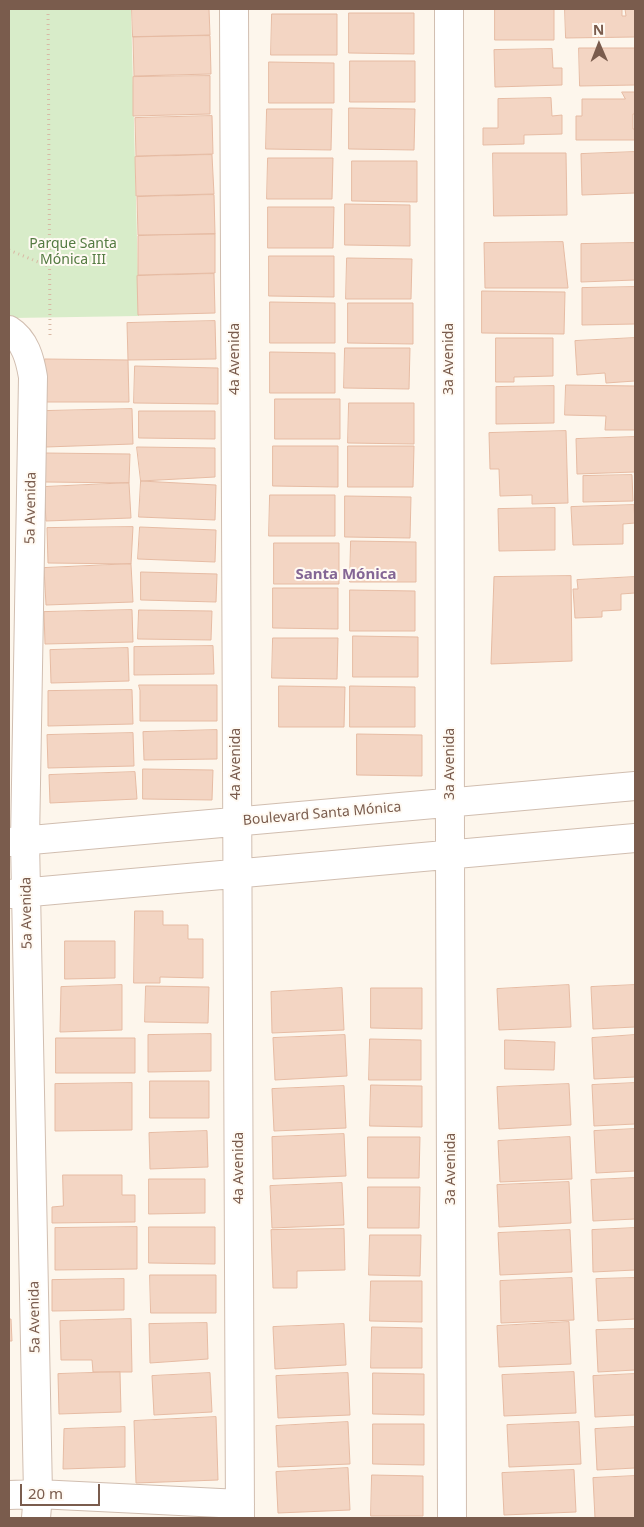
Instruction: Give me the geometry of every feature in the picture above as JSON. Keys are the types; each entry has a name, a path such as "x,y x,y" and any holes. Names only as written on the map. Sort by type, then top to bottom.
{"street":[{"name":"4a Avenida","path":"234,9 240,1511"},
{"name":"3a Avenida","path":"449,9 452,1518"},
{"name":"5a Avenida","path":"18,341 33,378 17,842 22,1501"},
{"name":"Boulevard Santa Mónica","path":"17,842 635,786"},
{"path":"18,893 635,838"},
{"path":"22,1501 240,1511"}],"path":[{"path":"18,341 43,353 49,342 48,9"},
{"path":"9,250 50,267"}],"green space":[{"name":"Parque Santa Mónica III","path":"9,9 131,9 139,316 13,318 9,316"}],"building":[{"path":"132,9 209,9 210,35 133,37"},
{"path":"495,9 554,9 554,40 495,40"},
{"path":"565,9 622,9 622,16 626,16 625,9 635,9 635,37 566,38"},
{"path":"349,13 414,13 414,54 349,53"},
{"path":"272,14 337,14 337,55 271,55"},
{"path":"210,36 211,74 134,76 133,37"},
{"path":"579,48 635,48 635,85 580,86"},
{"path":"552,49 553,68 562,68 562,85 495,87 494,50"},
{"path":"350,61 415,61 415,102 350,102"},
{"path":"269,62 334,63 334,103 269,103"},
{"path":"210,76 210,114 133,116 133,77"},
{"path":"622,92 635,92 633,129 635,129 635,140 576,140 576,116 582,116 582,99 625,99"},
{"path":"551,98 552,116 562,115 562,134 524,135 524,144 483,145 483,128 498,128 498,99"},
{"path":"349,108 415,109 414,150 349,149"},
{"path":"267,109 332,109 331,150 266,149"},
{"path":"212,116 213,154 136,156 135,118"},
{"path":"635,152 635,193 582,195 581,154"},
{"path":"493,153 566,153 567,215 494,216"},
{"path":"212,155 214,194 136,196 135,157"},
{"path":"268,158 333,158 332,199 267,199"},
{"path":"352,161 417,161 417,202 352,201"},
{"path":"214,195 215,234 138,235 137,197"},
{"path":"345,204 410,205 410,246 345,245"},
{"path":"268,207 334,207 333,248 268,248"},
{"path":"215,234 215,273 138,275 138,236"},
{"path":"563,242 568,288 485,288 484,243"},
{"path":"635,243 635,280 581,282 581,244"},
{"path":"269,256 334,256 334,297 269,296"},
{"path":"347,258 412,259 411,299 346,299"},
{"path":"214,274 215,313 138,315 137,276"},
{"path":"635,287 635,324 582,325 582,288"},
{"path":"482,291 565,292 564,334 482,333"},
{"path":"270,302 335,303 335,343 270,343"},
{"path":"348,303 413,303 413,344 348,343"},
{"path":"215,321 216,359 128,360 127,323"},
{"path":"496,338 553,338 553,376 514,377 514,382 496,382"},
{"path":"635,338 635,381 606,383 605,373 577,375 575,341"},
{"path":"345,348 410,348 409,389 344,388"},
{"path":"270,352 335,353 335,393 270,393"},
{"path":"45,359 128,360 129,402 45,402"},
{"path":"135,366 218,368 218,404 134,403"},
{"path":"566,385 635,386 635,430 605,430 606,416 565,415"},
{"path":"554,386 554,423 496,424 496,387"},
{"path":"275,399 340,399 340,439 275,439"},
{"path":"349,403 414,403 414,444 348,443"},
{"path":"132,409 133,444 46,447 45,411"},
{"path":"139,411 215,411 215,439 139,438"},
{"path":"566,431 568,503 532,504 532,495 500,496 499,469 490,469 489,433"},
{"path":"635,437 635,472 577,474 576,439"},
{"path":"273,446 338,446 338,487 273,486"},
{"path":"348,446 414,446 413,487 348,487"},
{"path":"137,447 215,448 215,477 141,481"},
{"path":"44,453 130,454 129,483 45,482"},
{"path":"632,475 633,501 583,502 583,476"},
{"path":"141,481 216,485 215,520 139,517"},
{"path":"129,483 131,518 46,521 44,487"},
{"path":"270,495 335,495 335,536 269,536"},
{"path":"345,496 411,497 410,538 345,537"},
{"path":"634,505 635,523 623,524 623,544 573,545 571,507"},
{"path":"555,508 555,550 499,551 498,509"},
{"path":"133,527 131,564 48,563 47,528"},
{"path":"140,527 216,530 215,562 138,559"},
{"path":"351,541 416,542 416,582 350,582"},
{"path":"274,543 339,543 339,584 274,584"},
{"path":"131,564 133,602 46,605 44,568"},
{"path":"141,572 217,574 216,602 141,600"},
{"path":"571,576 572,661 491,664 494,577"},
{"path":"635,577 635,593 621,594 621,610 602,611 602,617 575,618 573,589 578,589 577,580"},
{"path":"273,588 338,588 338,629 273,628"},
{"path":"350,590 415,591 415,631 350,631"},
{"path":"132,610 133,642 45,644 44,612"},
{"path":"139,610 212,611 211,640 138,639"},
{"path":"353,636 418,637 418,677 353,677"},
{"path":"273,638 338,638 337,679 272,678"},
{"path":"213,646 214,674 134,675 134,647"},
{"path":"128,648 129,681 51,683 50,650"},
{"path":"139,685 217,685 217,721 140,721"},
{"path":"279,686 345,687 344,727 279,727"},
{"path":"350,686 415,687 415,727 350,727"},
{"path":"132,690 133,724 48,726 48,691"},
{"path":"217,730 217,759 144,760 143,732"},
{"path":"133,733 134,766 48,768 47,735"},
{"path":"357,734 422,735 422,776 357,775"},
{"path":"143,769 213,770 212,800 143,799"},
{"path":"135,772 137,799 50,803 49,775"},
{"path":"135,911 163,911 163,925 188,925 188,939 203,939 203,978 160,977 160,983 134,983"},
{"path":"65,941 115,941 115,978 65,979"},
{"path":"122,985 122,1030 60,1032 61,987"},
{"path":"569,985 571,1027 499,1030 497,989"},
{"path":"635,985 635,1027 593,1029 591,987"},
{"path":"146,986 209,987 208,1023 145,1022"},
{"path":"342,988 344,1030 272,1033 271,992"},
{"path":"371,988 422,988 422,1029 371,1028"},
{"path":"211,1034 211,1071 148,1072 148,1035"},
{"path":"345,1035 347,1076 275,1080 273,1038"},
{"path":"635,1035 635,1077 594,1079 592,1038"},
{"path":"56,1038 135,1038 135,1073 56,1073"},
{"path":"370,1039 421,1040 421,1080 369,1080"},
{"path":"505,1040 555,1042 554,1070 505,1069"},
{"path":"150,1081 209,1081 209,1118 150,1118"},
{"path":"132,1083 132,1130 55,1131 55,1084"},
{"path":"635,1083 635,1124 594,1126 592,1085"},
{"path":"569,1084 571,1125 499,1129 497,1087"},
{"path":"371,1085 422,1086 422,1127 370,1126"},
{"path":"344,1086 346,1128 274,1131 272,1089"},
{"path":"635,1129 635,1171 596,1173 594,1131"},
{"path":"207,1131 208,1167 150,1169 149,1133"},
{"path":"344,1134 346,1176 273,1179 272,1137"},
{"path":"368,1137 420,1137 419,1178 368,1178"},
{"path":"570,1137 572,1179 500,1182 498,1141"},
{"path":"63,1175 122,1175 122,1195 135,1195 135,1222 52,1223 52,1207 63,1206"},
{"path":"635,1178 635,1219 593,1221 591,1180"},
{"path":"149,1179 205,1179 205,1213 149,1214"},
{"path":"569,1182 571,1223 499,1227 497,1185"},
{"path":"342,1183 344,1225 272,1228 270,1186"},
{"path":"368,1187 420,1187 419,1228 368,1228"},
{"path":"137,1227 137,1269 55,1270 55,1228"},
{"path":"149,1227 215,1227 215,1264 149,1263"},
{"path":"635,1228 635,1270 593,1272 592,1230"},
{"path":"344,1229 345,1270 297,1271 297,1288 273,1288 271,1230"},
{"path":"570,1230 572,1272 500,1275 498,1233"},
{"path":"370,1235 421,1235 420,1276 369,1275"},
{"path":"150,1275 216,1275 216,1313 151,1313"},
{"path":"572,1278 574,1320 501,1323 500,1281"},
{"path":"635,1278 635,1319 598,1321 596,1279"},
{"path":"124,1279 124,1310 52,1311 52,1280"},
{"path":"371,1281 422,1281 422,1322 370,1321"},
{"path":"9,1319 11,1319 12,1341 9,1341"},
{"path":"131,1319 132,1372 93,1372 92,1360 61,1360 60,1321"},
{"path":"569,1322 571,1364 499,1367 497,1326"},
{"path":"207,1323 208,1359 150,1363 149,1324"},
{"path":"344,1324 346,1365 275,1369 273,1327"},
{"path":"372,1327 422,1328 422,1368 371,1368"},
{"path":"635,1329 635,1370 598,1372 596,1330"},
{"path":"120,1372 121,1412 59,1414 58,1374"},
{"path":"574,1372 576,1413 504,1416 502,1375"},
{"path":"210,1373 212,1412 154,1415 152,1376"},
{"path":"348,1373 350,1415 278,1418 276,1376"},
{"path":"373,1373 424,1374 424,1415 373,1414"},
{"path":"635,1374 635,1415 595,1417 593,1376"},
{"path":"216,1417 218,1480 136,1483 134,1421"},
{"path":"348,1422 350,1464 278,1467 276,1426"},
{"path":"579,1422 581,1464 509,1467 507,1425"},
{"path":"373,1424 424,1424 424,1465 373,1464"},
{"path":"125,1427 125,1467 63,1469 64,1429"},
{"path":"635,1427 635,1468 597,1470 595,1429"},
{"path":"348,1468 350,1510 278,1513 276,1472"},
{"path":"574,1470 576,1512 504,1515 502,1473"},
{"path":"372,1475 423,1476 423,1516 371,1516"},
{"path":"635,1476 635,1518 595,1518 593,1478"}],"district":[{"name":"Santa Mónica","path":"346,575"}]}
